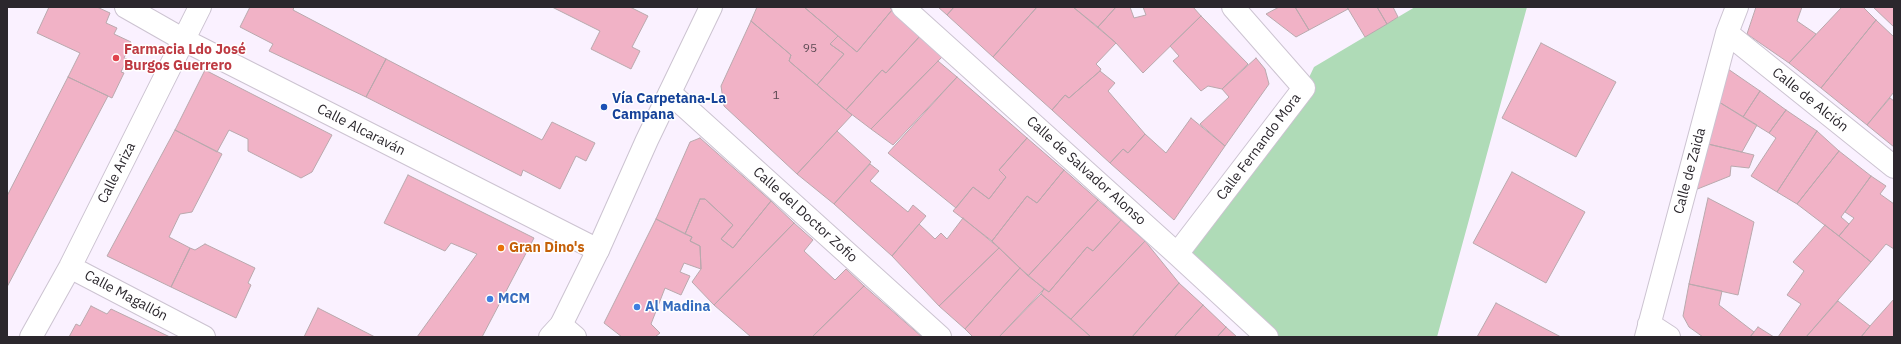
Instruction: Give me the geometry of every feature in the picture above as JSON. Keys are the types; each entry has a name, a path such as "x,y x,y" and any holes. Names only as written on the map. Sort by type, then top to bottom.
{"street":[{"name":"Calle Alcaraván","path":"126,7 184,40 598,250"},
{"name":"Calle Ariza","path":"31,337 70,267 200,7"},
{"path":"562,333 598,250 711,7"},
{"name":"Calle de Salvador Alonso","path":"903,7 1267,337"},
{"name":"Calle de Zaida","path":"1648,331 1727,33 1737,7"},
{"name":"Calle Fernando Mora","path":"1177,254 1304,88 1240,9"},
{"name":"Calle de Alción","path":"1727,33 1894,167"},
{"name":"Calle del Doctor Zofio","path":"670,93 940,337"},
{"name":"Calle Magallón","path":"70,267 204,337"},
{"path":"1648,331 1669,337"}],"green space":[{"path":"1415,7 1527,7 1437,337 1267,337 1177,254 1304,88 1314,67"}],"building":[{"path":"49,7 97,7 110,13 106,23 117,28 114,34 131,42 124,58 127,59 121,72 124,73 112,98 68,77 80,53 37,33"},
{"path":"250,7 294,7 293,10 386,59 366,97 269,51 273,44 240,27"},
{"path":"552,7 630,7 648,16 632,47 640,51 631,69 591,49 600,31"},
{"path":"757,7 804,7 838,36 830,44 844,54 817,85 789,61 791,55 751,21"},
{"path":"804,7 889,7 892,10 857,52"},
{"path":"938,7 954,7 947,15"},
{"path":"954,7 1037,7 993,57 947,15"},
{"path":"1037,7 1073,7 1116,43 1096,64 1101,69 1100,71 1069,98 1065,95 1052,110 993,57"},
{"path":"1073,7 1116,7 1098,27"},
{"path":"1116,7 1130,7 1134,18 1146,15 1143,7 1193,7 1201,16 1143,73 1116,43 1098,27"},
{"path":"1279,7 1295,7 1309,30 1296,37 1266,14"},
{"path":"1295,7 1347,7 1348,9 1309,30"},
{"path":"1347,7 1377,7 1387,24 1365,37"},
{"path":"1377,7 1393,7 1398,17 1387,24"},
{"path":"1756,7 1802,7 1797,21 1816,34 1789,63 1747,34"},
{"path":"1842,7 1863,7 1876,20 1821,88 1789,63"},
{"path":"1873,7 1894,7 1894,27"},
{"path":"892,10 920,36 886,73 882,70 846,110 817,85 844,54 830,44 838,36 857,52"},
{"path":"1201,16 1248,64 1222,89 1208,86 1201,91 1173,61 1179,56 1170,46"},
{"path":"1876,20 1894,37 1894,92 1867,125 1821,88"},
{"path":"751,21 791,55 789,61 852,115 797,174 724,106 721,86"},
{"path":"920,36 943,56 871,129 846,110 882,70 886,73"},
{"path":"1541,43 1616,82 1576,157 1502,118"},
{"path":"1256,58 1265,69 1269,84 1225,146 1200,124 1229,97 1222,89"},
{"path":"386,59 542,140 552,122 595,143 586,161 576,156 560,189 523,170 521,176 366,97"},
{"path":"938,61 957,77 893,145 871,129"},
{"path":"1728,69 1760,91 1743,117 1719,102"},
{"path":"205,70 332,135 312,172 301,178 248,151 248,139 229,130 217,152 175,130"},
{"path":"1100,71 1115,83 1108,91 1145,134 1128,153 1123,149 1110,163 1052,110 1065,95 1069,98"},
{"path":"68,77 108,96 7,287 7,196"},
{"path":"957,77 1027,138 999,170 1006,177 989,199 973,187 956,208 888,153"},
{"path":"1760,91 1786,110 1769,133 1743,117"},
{"path":"1890,98 1894,101 1894,147 1867,125"},
{"path":"1719,102 1757,125 1742,152 1708,144"},
{"path":"1786,110 1817,131 1777,192 1751,176 1776,138 1769,133"},
{"path":"1191,118 1225,146 1174,220 1110,163 1123,149 1128,153 1145,134 1166,153"},
{"path":"175,130 222,154 192,212 180,214 169,237 190,248 171,287 107,256"},
{"path":"837,131 871,162 834,204 797,174"},
{"path":"1817,131 1839,151 1797,204 1777,192"},
{"path":"700,138 771,201 733,248 721,239 733,225 705,199 700,199 685,234 656,219 690,142"},
{"path":"1027,138 1064,170 1037,203 1027,196 992,241 953,211 973,187 989,199 1006,177 999,170"},
{"path":"1708,144 1754,155 1749,168 1731,166 1730,176 1695,190"},
{"path":"1839,151 1871,176 1841,217 1849,224 1839,236 1797,204"},
{"path":"870,164 879,171 870,181 908,212 913,205 926,216 892,256 834,204"},
{"path":"1064,170 1098,200 1028,276 992,241 1027,196 1037,203"},
{"path":"1512,172 1585,212 1546,283 1473,243"},
{"path":"408,175 534,238 482,337 417,337 477,254 451,243 445,251 384,223"},
{"path":"1871,176 1886,186 1880,194 1894,204 1894,249 1886,244 1871,262 1839,236 1854,218 1845,212"},
{"path":"1708,198 1754,222 1738,295 1689,284"},
{"path":"700,199 705,199 733,225 721,239 733,248 771,201 794,223 714,305 692,282 701,269 700,246 690,241 692,237 685,234"},
{"path":"1098,200 1121,220 1093,251 1087,247 1049,292 1028,276"},
{"path":"963,218 999,248 939,306 892,256 919,224 935,239 941,233 947,239"},
{"path":"656,219 692,237 690,241 700,246 701,269 684,263 680,272 690,276 681,295 665,288 651,324 660,333 655,337 622,337 604,323"},
{"path":"1121,220 1145,241 1071,319 1041,294 1044,289 1049,292 1087,247 1093,251"},
{"path":"794,223 813,240 804,251 835,280 846,269 864,286 812,337 751,337 714,305"},
{"path":"1825,225 1871,262 1806,337 1778,337 1801,304 1787,295 1804,271 1793,262"},
{"path":"1145,241 1179,283 1132,337 1091,337 1071,319"},
{"path":"205,244 255,268 248,283 251,285 236,318 171,287 190,248 195,250"},
{"path":"999,248 1020,268 965,329 939,306"},
{"path":"1020,268 1044,289 999,337 973,337 965,329"},
{"path":"1179,283 1203,305 1174,337 1132,337"},
{"path":"1689,284 1722,291 1719,305 1754,332 1750,337 1703,337 1689,327 1683,316"},
{"path":"864,286 922,337 812,337"},
{"path":"1041,294 1090,336 999,337"},
{"path":"1894,299 1894,337 1861,337 1870,326"},
{"path":"1838,301 1870,326 1861,337 1806,337"},
{"path":"1496,303 1561,337 1477,337"},
{"path":"1203,305 1226,327 1217,337 1174,337"},
{"path":"91,306 107,314 111,309 170,337 69,337 76,324 80,326"},
{"path":"318,308 375,337 304,337"},
{"path":"1226,327 1237,337 1217,337"},
{"path":"1758,327 1774,337 1750,337"}],"place":[{"name":"Farmacia Ldo José Burgos Guerrero","path":"116,58"},
{"name":"Vía Carpetana-La Campana","path":"604,107"},
{"name":"Gran Dino's","path":"501,248"},
{"name":"MCM","path":"490,299"},
{"name":"Al Madina","path":"637,307"}]}
